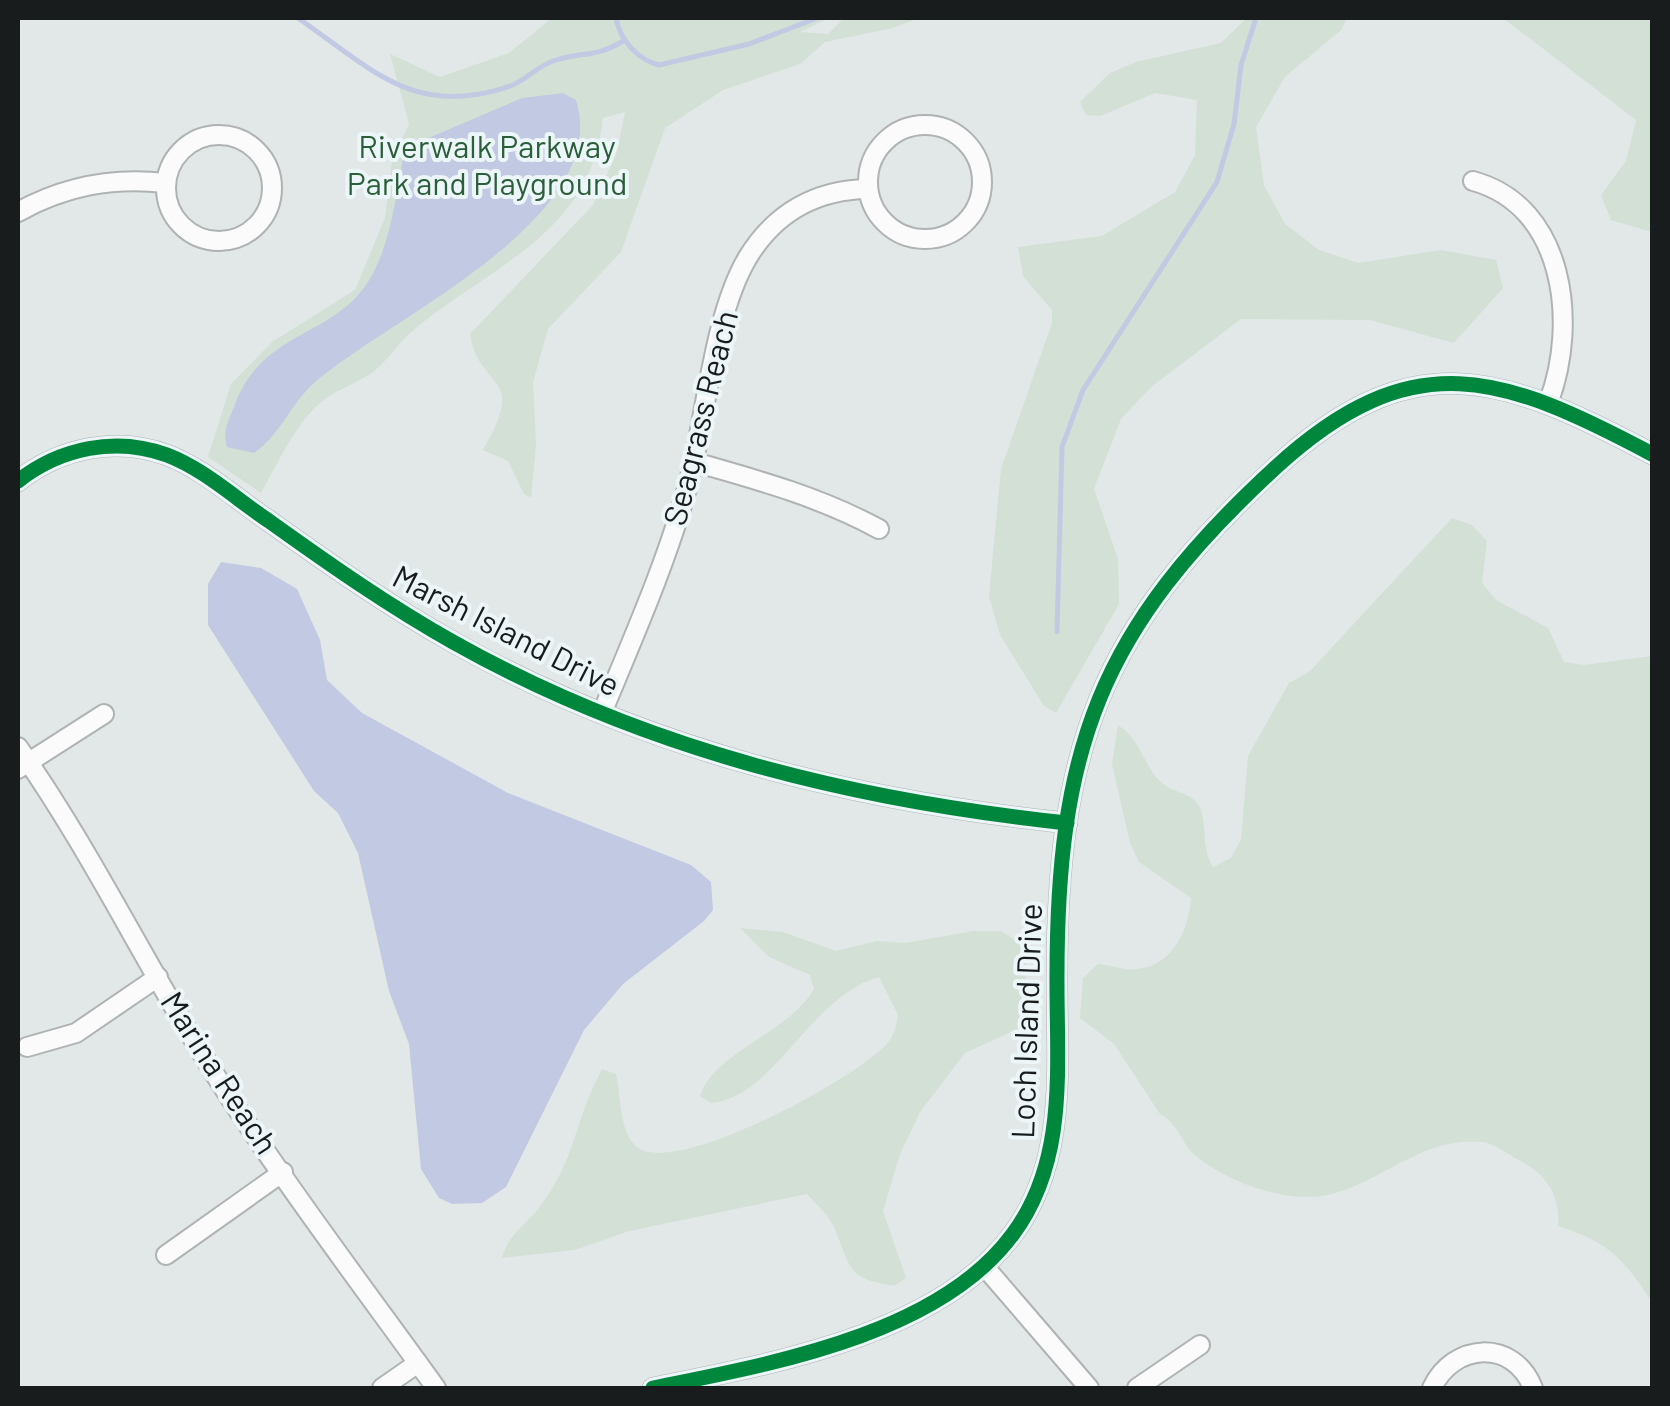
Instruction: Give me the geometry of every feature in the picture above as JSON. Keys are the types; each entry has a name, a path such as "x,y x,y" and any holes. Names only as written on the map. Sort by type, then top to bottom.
{"street":[{"path":"927,124 946,128 962,138 975,154 982,172 976,208 965,223 932,240 914,240 882,222 867,188 868,169 890,136 927,124"},
{"path":"217,134 243,140 262,156 272,180 270,206 256,228 234,240 208,241 184,230 169,209 165,184 174,159 192,141 217,134"},
{"path":"18,212 55,194 110,180 165,184"},
{"path":"1472,181 1494,186 1525,209 1546,245 1559,280 1564,331 1558,377 1549,401"},
{"name":"Seagrass Reach","path":"602,713 656,584 694,462 730,300 748,257 780,219 811,198 867,188"},
{"name":"Loch Island Drive","path":"653,1388 801,1354 907,1316 960,1287 1017,1230 1034,1199 1050,1153 1057,1098 1058,917 1066,823 1081,744 1105,680 1129,637 1194,550 1284,460 1358,406 1404,390 1468,383 1515,390 1549,401 1652,454"},
{"name":"Marsh Island Drive","path":"18,481 44,463 86,448 121,446 165,454 206,476 362,587 452,642 602,713 684,744 812,784 904,802 1066,823"},
{"path":"694,462 780,486 844,510 879,529"},
{"path":"24,767 104,714"},
{"name":"Marina Reach","path":"18,747 24,767 86,852 158,977 283,1172 436,1388"},
{"path":"28,1047 76,1033 158,977"},
{"path":"166,1255 283,1172"},
{"path":"984,1266 1089,1388"},
{"path":"1138,1388 1200,1346"},
{"path":"1432,1388 1457,1357 1484,1351 1499,1354 1522,1368 1533,1388"},
{"path":"382,1388 418,1363"}],"green space":[{"name":"Riverwalk Parkway Park and Playground","path":"552,18 829,18 800,32 828,34 844,18 919,18 893,28 825,42 800,64 723,90 665,128 621,252 548,329 533,382 536,445 531,498 524,494 508,461 483,450 502,407 501,394 475,352 470,334 593,205 617,152 625,112 603,118 594,159 578,192 557,220 531,245 410,333 373,372 320,403 294,434 261,493 208,457 231,384 272,342 355,290 385,218 392,161 409,124 390,54 440,77 509,53"},
{"path":"1247,18 1347,18 1341,30 1285,77 1256,127 1264,185 1285,224 1319,250 1358,263 1441,250 1496,260 1503,288 1454,343 1370,320 1241,319 1151,387 1121,419 1094,489 1118,559 1119,604 1056,713 1044,706 1000,635 989,596 1001,469 1052,323 1052,310 1023,276 1018,247 1102,236 1175,192 1195,155 1197,100 1155,93 1100,116 1086,115 1080,102 1110,73 1136,62 1221,43"},
{"path":"1503,18 1652,18 1652,232 1611,220 1601,195 1626,161 1636,120"},
{"path":"1452,518 1472,525 1487,541 1482,583 1496,600 1548,628 1564,662 1584,665 1652,656 1652,1302 1613,1254 1558,1226 1555,1198 1540,1175 1488,1143 1459,1142 1436,1147 1331,1194 1280,1194 1232,1178 1194,1154 1171,1122 1160,1114 1114,1044 1080,1018 1083,978 1098,964 1133,969 1161,960 1183,933 1190,909 1191,898 1139,862 1130,843 1112,764 1118,725 1133,739 1158,779 1199,806 1213,867 1231,858 1241,839 1248,756 1289,683 1310,671"},
{"path":"740,928 783,932 836,951 877,941 905,943 974,931 1001,931 1025,946 1028,1024 965,1053 920,1112 900,1154 883,1211 906,1278 894,1286 868,1280 854,1271 831,1221 807,1194 629,1231 575,1250 502,1258 512,1237 538,1209 560,1175 602,1069 616,1074 631,1141 637,1147 658,1153 688,1149 765,1120 840,1079 890,1041 898,1015 879,977 855,987 833,1004 754,1084 734,1097 711,1103 700,1096 720,1067 788,1018 814,989 810,975 769,957"}],"water":[{"path":"563,93 576,100 579,144 561,186 528,226 485,263 313,384 271,438 254,453 227,447 226,431 247,380 280,348 336,314 368,282 388,235 405,148 522,98"},
{"path":"221,562 261,568 297,589 320,640 327,680 362,713 508,793 691,865 711,882 713,910 623,984 584,1030 506,1187 482,1203 452,1204 439,1198 421,1169 409,1044 389,991 358,853 338,813 314,791 208,625 208,584"}],"waterway":[{"path":"298,18 397,84 449,97 513,85 553,61 605,50 625,40"},
{"path":"616,18 631,48 659,65 749,44 817,18"},
{"path":"1057,632 1062,447 1083,390 1217,182 1234,124 1241,65 1256,18"}],"cycle path":[{"path":"653,1388 799,1355 897,1321 942,1297 981,1269 1013,1234 1043,1176 1051,1146 1057,1082 1059,901 1066,827 1079,760 1100,698 1128,640 1167,584 1215,527 1275,468 1325,428 1371,401 1416,387 1459,384 1504,390 1550,405 1652,454"},
{"path":"18,481 52,460 89,448 128,446 167,455 207,476 337,569 429,628 525,680 599,712 750,764 828,784 986,813 1067,823"}]}
